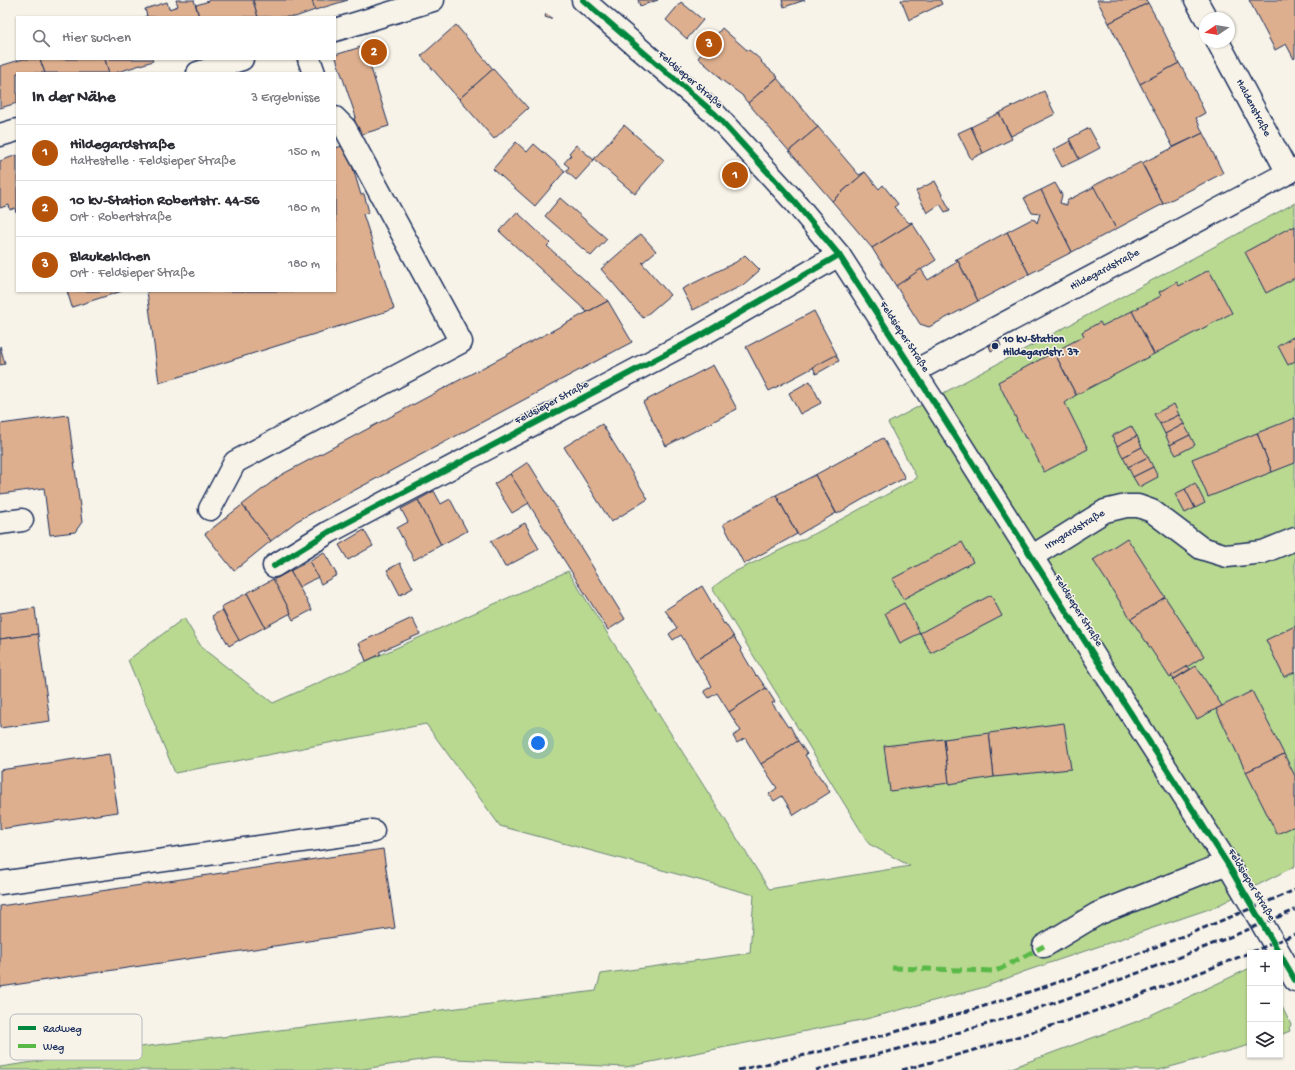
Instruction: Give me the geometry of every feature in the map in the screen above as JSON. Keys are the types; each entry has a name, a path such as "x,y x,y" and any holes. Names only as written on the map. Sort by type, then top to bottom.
{"street":[{"path":"336,30 433,0"},
{"name":"Feldsieper Straße","path":"583,0 715,114 794,201 839,255 915,371 1031,557 1227,863 1295,980"},
{"path":"1196,0 1203,12"},
{"name":"Haldenstraße","path":"1221,48 1291,171"},
{"path":"201,72 239,60"},
{"path":"309,60 314,72"},
{"path":"210,509 235,462 461,342 345,128 336,119"},
{"path":"0,135 16,130"},
{"name":"Hildegardstraße","path":"915,371 1291,171"},
{"name":"Feldsieper Straße","path":"274,566 329,532 698,337 839,255"},
{"name":"Irmgardstraße","path":"1031,557 1105,512 1126,506 1138,506 1152,511 1201,548 1227,556 1263,552 1295,539"},
{"path":"0,523 22,520"},
{"path":"0,883 373,831"},
{"path":"1044,946 1097,914 1227,863"}],"green space":[{"path":"1295,203 1295,866 1215,907 1023,972 985,987 866,1019 626,1067 434,1058 357,1070 0,1070 0,1067 46,1060 142,1060 142,1047 596,991 601,974 750,953 754,895 500,826 426,724 175,773 128,660 184,618 202,648 273,703 568,571 769,889 910,866 869,844 712,588 732,573 818,532 917,478 888,423"},
{"path":"1247,969 1247,1046 1159,1070 1006,1070 1138,1021"},
{"path":"1283,1009 1291,1025 1289,1028 1290,1031 1283,1034"}],"building":[{"path":"176,0 194,0 199,16 147,16 145,9 167,2 169,9 178,6"},
{"path":"208,0 253,0 258,16 199,16 196,5 209,1"},
{"path":"253,0 312,0 315,10 298,16 258,16"},
{"path":"312,0 348,0 315,10"},
{"path":"638,0 658,0 640,6"},
{"path":"782,0 805,0 784,7"},
{"path":"901,0 940,0 942,4 909,20"},
{"path":"1097,0 1146,0 1148,3 1109,23"},
{"path":"1249,0 1295,0 1294,59 1286,44 1275,50"},
{"path":"681,2 703,20 687,39 666,20"},
{"path":"1148,3 1179,63 1140,84 1109,23"},
{"path":"546,14 551,17 551,19 545,17"},
{"path":"456,25 493,69 459,99 421,56"},
{"path":"722,28 762,61 761,62 778,77 748,103 743,96 719,78 720,77 698,58"},
{"path":"380,45 383,55 369,59 366,50"},
{"path":"364,46 389,126 359,135 354,118 356,117 336,55"},
{"path":"20,60 40,60 45,72 16,72 16,103 0,108 0,66"},
{"path":"40,60 105,60 109,72 45,72"},
{"path":"105,60 153,61 118,72 109,72"},
{"path":"1179,63 1193,87 1205,113 1196,118 1203,133 1173,147 1140,84"},
{"path":"493,69 528,108 494,139 459,99"},
{"path":"777,78 818,127 789,151 748,103"},
{"path":"1044,91 1055,114 1011,136 999,113"},
{"path":"999,113 1012,139 983,153 971,127"},
{"path":"624,125 664,160 635,194 594,159"},
{"path":"818,127 859,175 865,172 832,201 789,151"},
{"path":"971,127 983,153 971,159 958,133"},
{"path":"1089,128 1100,148 1079,159 1069,139"},
{"path":"1203,133 1223,173 1163,204 1142,163"},
{"path":"1070,141 1079,159 1062,167 1053,150"},
{"path":"516,142 527,152 534,144 565,171 535,206 493,169"},
{"path":"346,145 361,195 364,194 369,212 363,214 394,309 159,383 147,292 336,292 336,148"},
{"path":"576,145 594,160 576,180 566,171 569,167 564,163 571,155 569,153"},
{"path":"16,155 16,213 15,208 10,210 9,205 0,208 0,161"},
{"path":"1141,162 1163,204 1116,229 1093,186"},
{"path":"865,172 879,189 883,185 898,204 894,207 909,223 912,222 872,248 832,201"},
{"path":"935,181 950,210 945,212 940,204 927,213 916,191"},
{"path":"1055,183 1062,195 1060,203 1066,205 1068,205 1066,203 1068,200 1094,187 1116,229 1072,252 1041,190"},
{"path":"1041,190 1072,252 1029,274 1007,232 1032,219 1037,223 1040,214 1032,213 1024,198"},
{"path":"560,198 607,239 591,256 545,216"},
{"path":"517,212 550,243 547,246 608,301 587,312 499,231"},
{"path":"912,223 936,260 896,286 872,248"},
{"path":"1295,226 1295,278 1266,293 1245,252"},
{"path":"1007,232 1029,274 978,301 957,259"},
{"path":"641,234 656,251 642,263 670,295 643,318 601,269"},
{"path":"745,255 760,270 743,285 693,310 682,289 736,262"},
{"path":"955,259 957,259 978,301 929,327 920,324 896,286 921,269 928,280 957,262"},
{"path":"1209,270 1232,313 1154,354 1132,311 1161,296 1159,292 1177,282 1179,286"},
{"path":"67,292 119,292 72,307"},
{"path":"608,301 632,342 297,521 271,541 242,505 281,475"},
{"path":"814,311 837,355 769,391 746,347"},
{"path":"1132,311 1154,354 1076,395 1054,352 1084,336 1082,332 1100,322 1102,326"},
{"path":"1295,336 1295,361 1288,365 1278,346"},
{"name":"10 kV-Station Hildegardstr. 37","path":"999,341 1001,346 991,351 989,346"},
{"path":"0,346 5,364 0,365"},
{"path":"1054,352 1076,395 1065,403 1088,449 1044,472 1027,438 1025,438 998,382"},
{"path":"836,355 839,361 816,374 813,367"},
{"path":"713,365 737,409 666,446 643,402"},
{"path":"810,381 821,403 800,414 789,393"},
{"path":"1174,404 1179,415 1160,424 1154,414"},
{"path":"68,415 82,522 75,532 50,535 44,488 0,494 0,424"},
{"path":"1179,415 1184,424 1165,434 1160,424"},
{"path":"1295,418 1295,463 1272,472 1257,433"},
{"path":"602,424 648,499 611,522 564,447"},
{"path":"1184,424 1190,435 1170,445 1165,434"},
{"path":"1131,426 1137,436 1117,446 1112,436"},
{"path":"1257,433 1272,472 1208,497 1192,459"},
{"path":"1190,435 1195,445 1176,455 1170,445"},
{"path":"1137,436 1142,447 1123,457 1117,446"},
{"path":"883,438 905,478 889,486 888,485 837,514 815,475"},
{"path":"1142,447 1148,457 1128,467 1123,457"},
{"path":"1148,457 1153,467 1133,477 1128,467"},
{"path":"528,462 625,619 608,630 510,474"},
{"path":"1153,467 1158,477 1139,487 1133,477"},
{"path":"510,474 529,503 512,513 494,484"},
{"path":"815,475 836,513 798,535 776,495"},
{"path":"1195,483 1205,503 1195,508 1185,489"},
{"path":"1185,489 1195,508 1185,513 1175,494"},
{"path":"434,491 441,504 450,499 467,531 441,545 418,500"},
{"path":"776,495 797,534 744,564 723,524"},
{"path":"418,500 441,545 414,560 397,528 408,522 401,509"},
{"path":"242,505 271,541 234,571 205,534"},
{"path":"525,523 539,549 505,567 491,541"},
{"path":"364,530 373,546 348,560 339,545"},
{"path":"1127,538 1165,597 1131,619 1093,560"},
{"path":"962,542 973,562 903,599 892,579"},
{"path":"324,552 337,575 321,584 309,561"},
{"path":"309,561 318,577 299,587 290,571"},
{"path":"400,563 413,588 400,595 387,570"},
{"path":"290,571 312,610 293,620 290,614 291,613 273,580"},
{"path":"273,579 291,613 265,627 247,593"},
{"path":"702,586 724,624 725,623 734,637 696,660 681,635 673,640 669,634 677,628 665,610"},
{"path":"247,593 265,627 239,641 221,607"},
{"path":"991,595 1002,616 931,653 920,633"},
{"path":"1165,597 1204,656 1170,678 1131,619"},
{"path":"904,603 920,633 900,643 885,613"},
{"path":"35,608 38,634 0,639 0,613"},
{"path":"222,610 239,640 229,646 212,616"},
{"path":"412,618 420,634 379,652 381,654 366,661 359,643"},
{"path":"1295,626 1295,672 1284,677 1266,640"},
{"path":"38,634 50,721 0,728 0,639"},
{"path":"734,637 756,676 757,675 766,688 729,712 717,693 709,698 704,691 712,686 696,660"},
{"path":"1188,666 1190,669 1174,679 1171,676"},
{"path":"1196,666 1222,706 1197,719 1173,680"},
{"path":"766,688 775,702 772,703 788,727 790,726 798,741 761,764 745,738 737,743 733,736 741,731 729,712"},
{"path":"1252,691 1284,754 1246,772 1216,709"},
{"path":"1064,723 1071,769 994,777 989,733"},
{"path":"989,733 994,777 949,784 944,739"},
{"path":"944,739 949,783 890,791 884,746"},
{"path":"798,741 807,754 805,755 830,792 794,815 782,796 774,801 769,794 777,788 761,764"},
{"path":"109,754 118,812 0,829 0,770"},
{"path":"1284,754 1295,776 1295,826 1277,834 1246,772"},
{"path":"383,849 395,928 0,987 0,906"}],"railway":[{"path":"738,1070 856,1042 1011,998 1140,953 1295,890"},
{"path":"816,1070 995,1022 1055,1002 1159,965 1295,910"},
{"path":"902,1070 1002,1042 1101,1009 1150,992 1295,934"}],"marked path":[{"path":"892,968 996,971 1044,946"}],"cycle path":[{"path":"583,0 715,114 794,201 839,255 1227,863 1295,980"},
{"path":"274,566 329,532 698,337 839,255"}],"place":[{"name":"Blaukehlchen","path":"709,44"},
{"name":"10 kV-Station Robertstr. 44-56","path":"374,52"},
{"name":"Hildegardstraße","path":"735,175"},
{"name":"10 kV-Station Hildegardstr. 37","path":"995,346"}]}
